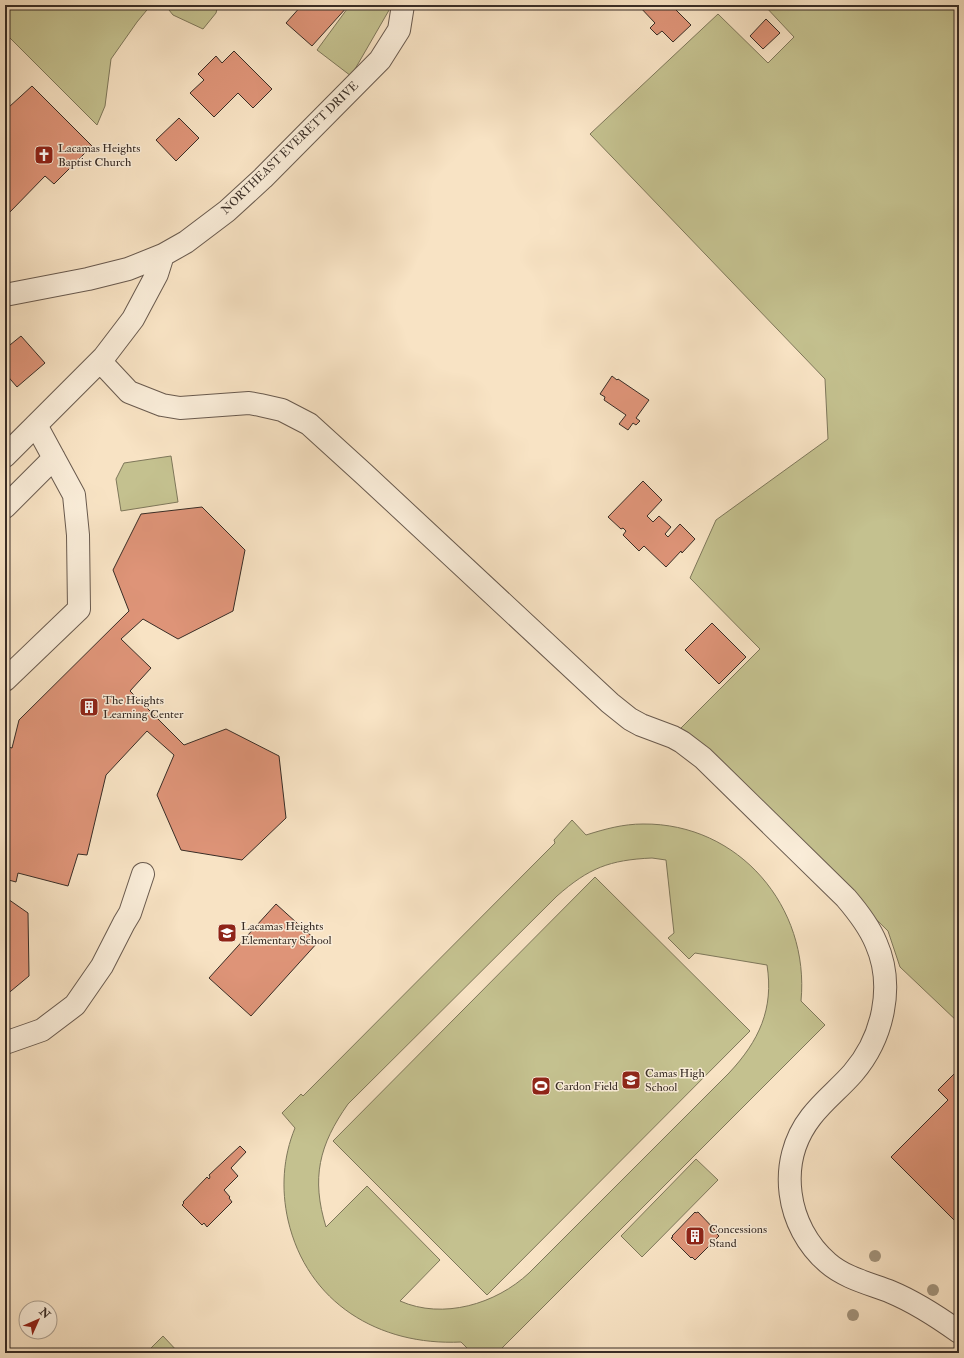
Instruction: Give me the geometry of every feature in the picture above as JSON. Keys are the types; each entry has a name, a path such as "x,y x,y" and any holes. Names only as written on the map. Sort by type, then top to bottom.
{"street":[{"name":"NORTHEAST EVERETT DRIVE","path":"5,295 88,279 128,268 163,255 186,242 227,211 263,178 380,60 399,30 402,5"},
{"path":"5,456 100,361 134,319 157,274 163,255"},
{"path":"100,361 130,392 162,405 180,408 249,403 282,410 309,424 610,703 636,722 673,737 703,758 858,911 877,944 882,963 885,1000 882,1016 877,1034 861,1062 853,1073 810,1117 800,1133 791,1160 789,1176 789,1192 793,1209 800,1226 812,1246 829,1264 859,1281 893,1293 922,1308 959,1332"},
{"path":"5,680 79,608 78,535 74,495 36,425"},
{"path":"5,507 54,458"},
{"path":"5,1043 42,1030 75,1005 102,966 130,913 143,874"}],"shaded area":[{"path":"5,5 151,5 111,59 105,106 97,125 5,33"},
{"path":"165,5 218,5 216,13 203,29 173,15"},
{"path":"350,5 392,5 351,76 317,50"},
{"path":"764,5 959,5 959,1023 900,967 888,931 681,728 760,649 690,578 716,520 828,439 825,379 590,134 718,14 768,63 794,37"},
{"path":"171,456 178,502 121,511 116,479 124,463"},
{"path":"572,820 586,835 614,827 643,824 678,827 709,838 738,855 761,877 780,903 794,934 801,966 801,1001 825,1025 497,1353 472,1353 461,1342 431,1341 402,1336 375,1327 351,1314 329,1296 312,1275 298,1249 288,1220 284,1197 284,1173 288,1150 295,1128 282,1113 301,1094 303,1096 555,843 554,840","holes":["652,858 666,860 674,933 668,938 689,959 695,953 767,965 769,981 766,1010 762,1024 749,1049 729,1073 529,1273 516,1284 485,1300 468,1306 451,1309 417,1307 400,1301 440,1260 367,1186 326,1227 321,1209 319,1193 320,1162 324,1148 338,1119 348,1104 557,896 569,886 590,872 611,864 637,859"]},
{"name":"Cardon Field","path":"595,877 750,1031 487,1295 333,1141"},
{"path":"696,1159 718,1180 642,1257 621,1236"},
{"path":"163,1336 179,1353 146,1353"}],"building":[{"path":"302,5 348,6 312,46 286,23"},
{"path":"638,5 671,5 691,25 673,42 662,31 657,35 650,28 655,23"},
{"path":"766,19 780,33 763,49 750,36"},
{"path":"234,51 272,89 253,108 238,93 214,117 190,93 204,80 198,74 216,56 222,63"},
{"name":"Lacamas Heights Baptist Church","path":"32,86 92,146 54,184 45,176 9,213 5,209 5,172 9,168 5,163 5,103 9,107"},
{"path":"179,118 199,138 176,161 156,140"},
{"path":"21,336 45,363 17,387 5,373 5,349"},
{"path":"612,376 649,400 636,418 640,421 636,425 633,423 628,430 619,424 626,415 604,400 605,397 600,394"},
{"path":"643,481 662,500 647,516 653,522 659,516 671,527 665,534 668,537 680,524 695,539 666,567 644,546 639,551 623,535 626,531 623,528 621,529 608,517"},
{"name":"The Heights Learning Center","path":"202,507 245,550 233,611 178,639 143,619 121,639 151,668 130,691 184,745 226,729 279,756 286,818 242,860 181,850 157,795 174,755 147,731 106,775 87,855 78,854 68,886 18,873 16,882 5,879 5,770 7,762 5,762 5,746 12,748 19,720 129,611 113,570 141,514"},
{"path":"712,623 746,657 719,684 685,650"},
{"path":"5,897 28,913 29,976 5,996"},
{"path":"276,904 318,942 251,1016 209,978"},
{"path":"954,1074 959,1079 959,1225 891,1157 948,1100 938,1090"},
{"path":"240,1146 246,1152 231,1168 238,1176 224,1190 232,1202 207,1227 204,1223 202,1225 182,1205 184,1203 183,1202 207,1177 209,1179 209,1175"},
{"name":"Concessions Stand","path":"695,1212 698,1212 719,1236 695,1260 692,1257 691,1258 671,1238"}],"place":[{"name":"Lacamas Heights Baptist Church","path":"44,155"},
{"name":"The Heights Learning Center","path":"89,707"},
{"name":"Lacamas Heights Elementary School","path":"227,933"},
{"name":"Camas High School","path":"631,1080"},
{"name":"Cardon Field","path":"541,1086"},
{"name":"Concessions Stand","path":"695,1236"}]}
